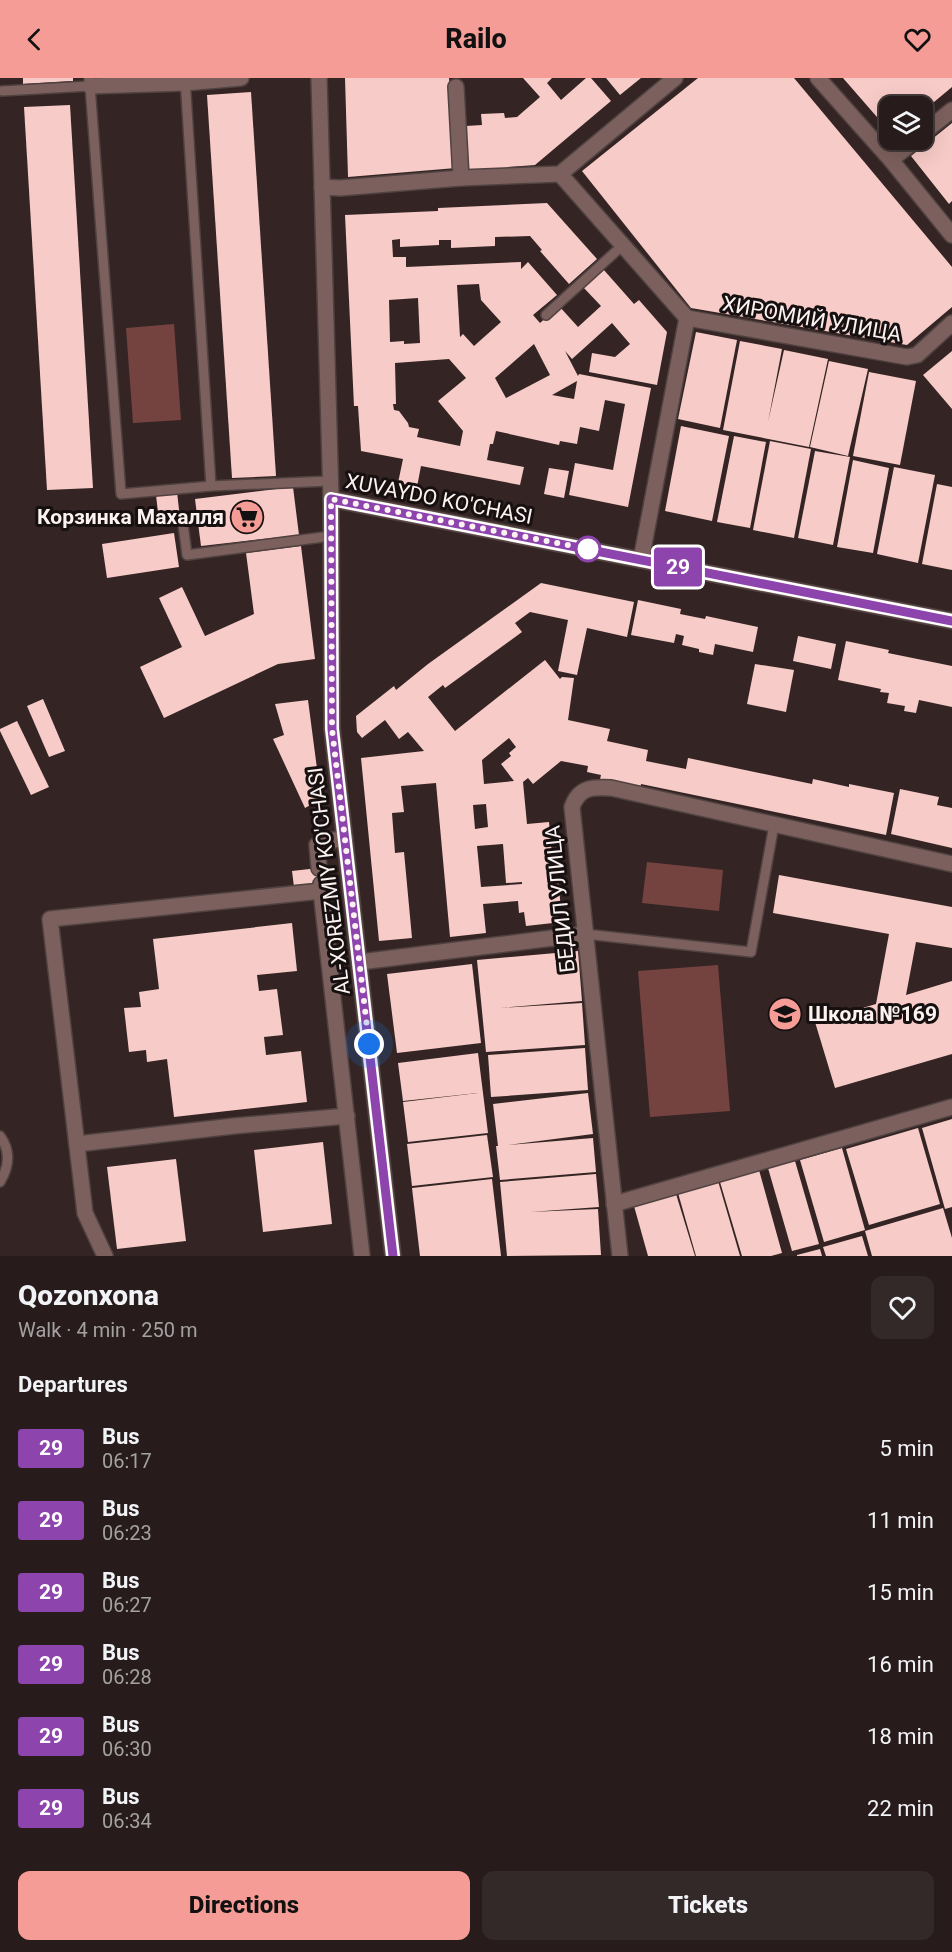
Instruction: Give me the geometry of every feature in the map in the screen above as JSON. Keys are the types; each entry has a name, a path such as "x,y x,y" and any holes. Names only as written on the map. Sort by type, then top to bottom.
{"street":[{"path":"90,82 241,78"},
{"name":"XUVAYDO KO'CHASI","path":"319,78 331,499 952,621"},
{"path":"322,187 340,188 461,178 560,174 675,78"},
{"path":"818,78 891,160 952,235"},
{"path":"456,87 461,178"},
{"path":"933,125 952,110"},
{"path":"891,160 904,150"},
{"path":"560,174 687,318 641,560"},
{"name":"ХИРОМИЙ УЛИЦА","path":"687,318 907,357 917,355 952,323"},
{"name":"AL-XOREZMIY KO'CHASI","path":"331,499 332,729 393,1256"},
{"name":"БЕДИЛ УЛИЦА","path":"620,1256 572,807 575,798 592,787 611,788 952,864"},
{"path":"319,868 317,845 323,841 345,839"},
{"path":"105,1256 85,1213 50,919 321,887 362,1256"},
{"path":"360,962 585,934"},
{"path":"614,1204 952,1107"},
{"path":"77,1144 347,1116"}],"lane":[{"path":"185,81 211,486"},
{"path":"3,91 90,82 121,494 211,486 330,480"},
{"path":"546,315 623,245"},
{"path":"183,524 187,555 331,536"},
{"path":"585,934 751,952 774,825"},
{"path":"0,1136 5,1143 9,1159 0,1182"}],"shaded area":[{"path":"174,324 181,420 133,423 126,328"},
{"path":"647,862 723,870 719,911 642,903"},
{"path":"718,965 730,1111 650,1117 638,971"}],"building":[{"path":"23,78 73,78 73,81 23,84"},
{"path":"345,78 449,78 456,168 348,177"},
{"path":"523,78 552,78 547,83 561,100 586,78 591,78 611,101 535,165 508,167 508,171 469,173 466,126 482,125 481,114 504,113 505,118 517,117 540,97"},
{"path":"606,78 641,78 620,95"},
{"path":"698,78 794,78 952,267 952,307 907,345 691,308 582,171"},
{"path":"843,78 952,78 952,87 933,103 933,96 879,96 879,119"},
{"path":"251,92 276,476 232,478 207,95"},
{"path":"70,105 93,488 47,490 24,107"},
{"path":"952,123 952,201 949,204 911,156 918,150 933,150 933,138"},
{"path":"547,203 597,259 569,284 530,236 495,237 495,246 451,248 451,240 439,240 439,245 400,247 400,239 392,240 393,257 406,257 406,267 521,262 521,269 528,262 557,295 533,315 540,323 559,306 578,327 601,306 583,287 603,269 634,304 639,300 667,332 657,385 589,372 592,353 615,357 630,344 612,323 572,359 565,351 578,376 579,374 651,388 628,507 569,495 575,463 613,470 625,404 605,400 599,431 580,427 577,444 560,441 559,445 496,431 493,444 490,444 487,460 524,467 520,485 421,466 417,487 398,483 403,459 361,451 358,406 354,406 345,215 438,211 438,208","holes":["479,284 481,300 501,322 474,346 463,334 460,337 457,285","418,298 420,343 390,342 389,300","534,344 550,375 506,398 495,378","449,359 466,378 438,401 463,431 460,446 417,437 419,429 409,427 399,411 394,410 393,404 396,404 395,363","577,381 574,399 552,395"]},
{"path":"696,332 737,340 720,428 678,419"},
{"path":"740,341 782,349 768,422 784,350 828,359 809,447 723,430"},
{"path":"952,351 952,409 923,375"},
{"path":"829,361 868,369 848,456 810,447"},
{"path":"869,372 916,381 900,465 853,456"},
{"path":"681,426 729,436 712,521 665,511"},
{"path":"734,436 766,442 750,528 717,522"},
{"path":"770,441 811,449 794,538 753,530"},
{"path":"815,451 850,457 833,545 798,538"},
{"path":"853,460 889,468 873,553 837,547"},
{"path":"894,467 935,475 918,563 877,554"},
{"path":"549,468 569,471 564,498 544,494"},
{"path":"937,484 952,487 952,570 922,564"},
{"name":"Корзинка Махалля","path":"293,487 299,535 201,546 195,499"},
{"path":"177,492 180,518 159,521 156,495"},
{"path":"174,533 179,567 107,578 102,544"},
{"path":"301,546 315,659 278,664 164,718 140,667 182,647 159,598 182,587 205,636 254,614 246,553"},
{"path":"541,583 634,602 627,637 587,628 577,675 558,671 568,620 530,612 515,623 522,632 445,688 443,685 428,697 455,731 545,660 560,679 562,677 574,678 568,720 610,729 607,741 648,750 646,761 686,769 688,758 812,784 813,779 894,793 886,835 641,784 640,792 599,784 601,775 587,772 588,766 561,761 533,784 528,778 523,782 527,824 549,822 554,876 558,875 562,922 526,926 524,912 519,913 518,901 483,904 486,933 450,937 436,783 401,786 404,812 392,813 395,853 404,852 412,938 379,941 361,758 424,751 408,732 399,739 385,720 362,738 357,732 356,716 394,686 396,690 428,664","holes":["509,738 516,747 509,753 511,756 501,764 514,781 484,784 482,760","486,804 488,827 475,829 473,805","503,844 506,883 522,882 522,884 481,887 477,846"]},
{"path":"638,600 681,609 680,614 705,619 706,616 758,627 753,652 715,644 713,655 682,645 684,636 676,634 674,643 631,635"},
{"path":"798,636 836,644 831,669 793,661"},
{"path":"846,641 889,650 888,653 952,666 952,707 919,700 916,713 904,711 905,706 887,703 889,693 880,692 881,689 838,680"},
{"path":"755,664 794,670 786,712 747,704"},
{"path":"43,699 65,751 49,757 27,706"},
{"path":"308,700 321,799 305,808 273,739 284,735 275,704"},
{"path":"17,721 49,787 31,795 0,731"},
{"path":"900,789 939,797 937,805 952,808 952,848 891,834"},
{"path":"327,867 328,883 294,887 292,871"},
{"path":"779,875 952,907 952,948 916,942 906,995 952,981 952,1054 835,1088 815,1022 876,1004 889,934 773,913"},
{"path":"292,923 297,971 257,975 259,991 277,989 283,1035 264,1037 266,1055 301,1051 307,1102 174,1117 167,1059 147,1062 146,1050 129,1052 124,1008 141,1007 139,992 159,989 153,939"},
{"path":"578,951 582,1001 499,1008 582,1003 585,1045 486,1052 477,960"},
{"path":"472,964 481,1043 397,1053 387,974"},
{"path":"585,1048 588,1090 491,1097 488,1055"},
{"path":"478,1053 488,1133 408,1142 403,1102 478,1093 403,1101 398,1063"},
{"path":"588,1093 593,1134 508,1145 593,1138 596,1172 500,1180 493,1104"},
{"path":"952,1119 952,1207 945,1209 922,1128"},
{"path":"918,1128 940,1204 869,1225 846,1149"},
{"path":"487,1135 493,1177 412,1186 407,1144"},
{"path":"323,1142 332,1224 263,1232 254,1150"},
{"path":"842,1148 865,1230 824,1242 800,1160"},
{"path":"176,1159 186,1241 117,1249 107,1167"},
{"path":"795,1161 819,1244 792,1251 768,1168"},
{"path":"759,1170 782,1253 771,1256 742,1256 720,1182"},
{"path":"596,1174 599,1207 530,1212 598,1209 601,1255 507,1256 500,1182"},
{"path":"492,1179 501,1256 420,1256 412,1188"},
{"path":"718,1181 740,1256 696,1256 678,1193"},
{"path":"676,1194 695,1256 648,1256 634,1206"},
{"path":"943,1208 952,1238 952,1256 872,1256 865,1231"},
{"path":"862,1236 868,1256 826,1256 823,1247"},
{"path":"820,1249 822,1256 797,1256 797,1255"}],"bus line":[{"name":"29","path":"393,1256 332,729 331,499 952,621"}],"place":[{"name":"Корзинка Махалля","path":"247,517"},
{"name":"Школа №169","path":"785,1014"}],"route":[{"path":"369,1044 332,729 331,499 588,549"}]}
